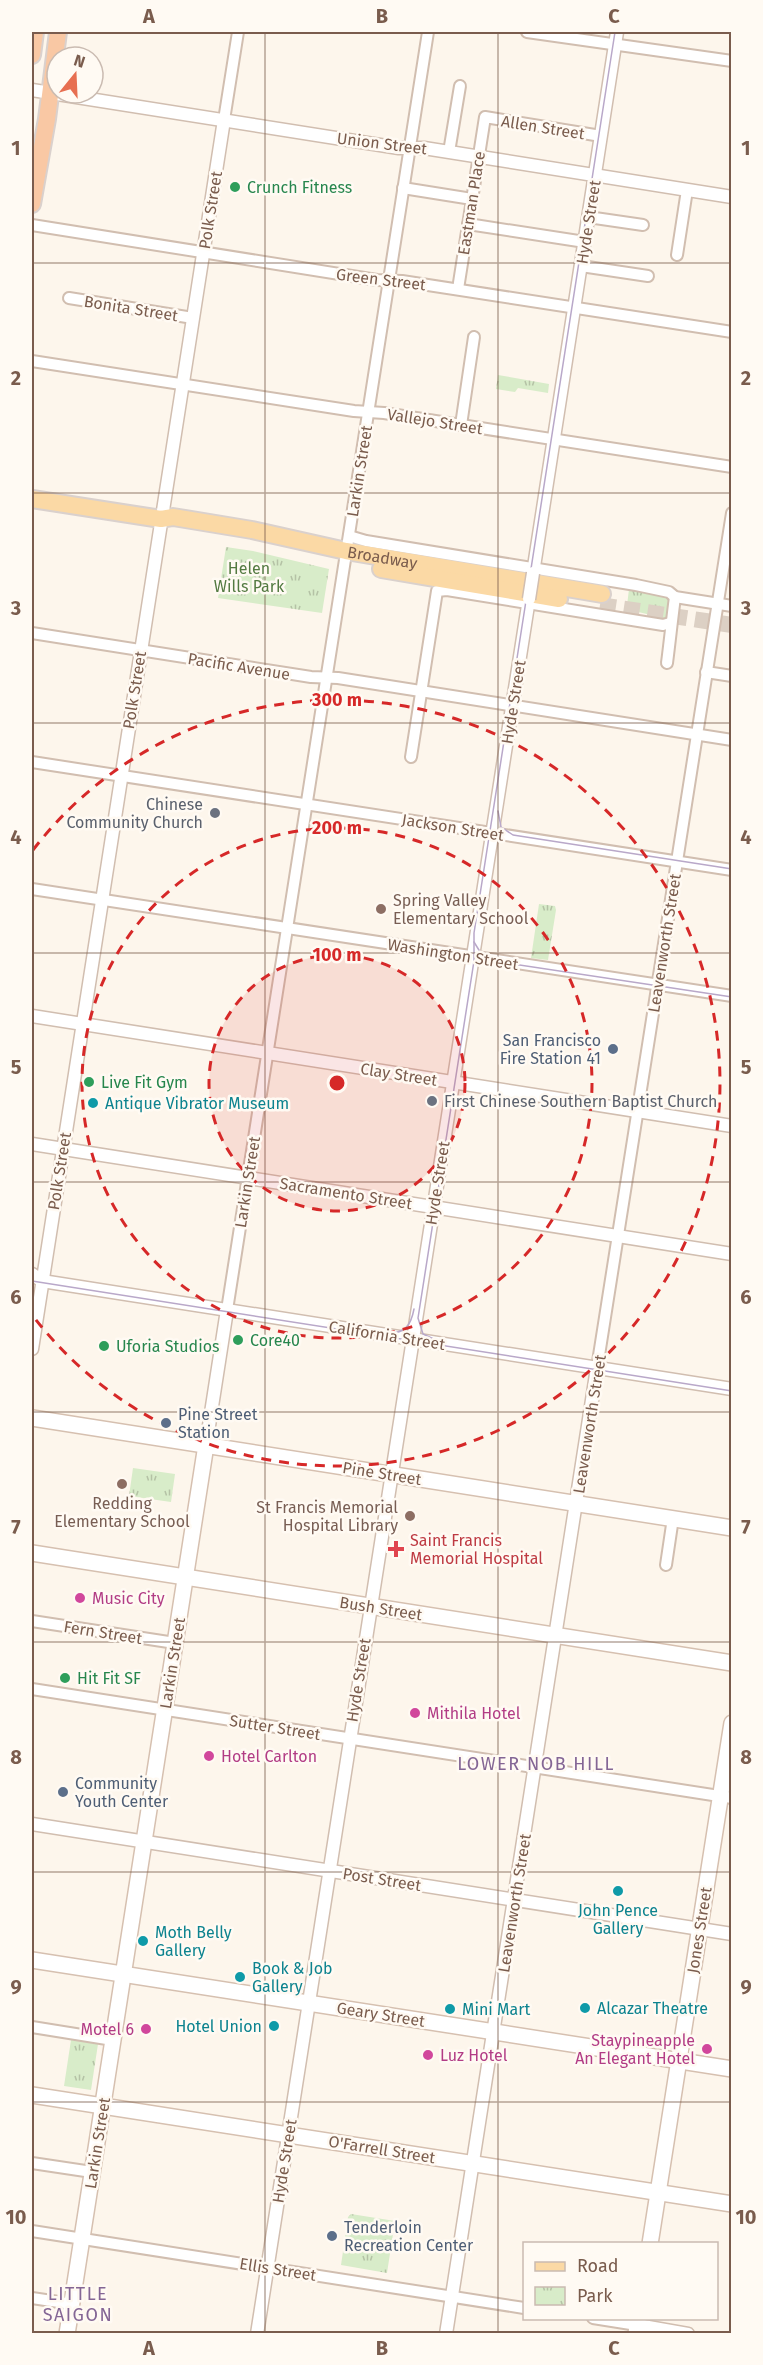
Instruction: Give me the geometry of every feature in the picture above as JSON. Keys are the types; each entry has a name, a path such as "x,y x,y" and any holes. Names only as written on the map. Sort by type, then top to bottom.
{"highway":[{"path":"32,55 35,32"},
{"path":"32,204 48,105"}],"main road":[{"name":"Broadway","path":"32,499 161,519 173,517 252,530 601,600"},
{"name":"Pine Street","path":"32,1418 732,1527"},
{"name":"Larkin Street","path":"67,2334 206,1445"},
{"name":"Bush Street","path":"32,1553 732,1663"},
{"name":"Jones Street","path":"650,2242 699,1929 726,1797 732,1723"},
{"name":"Geary Street","path":"32,1960 732,2069"},
{"name":"O'Farrell Street","path":"32,2095 732,2204"}],"street":[{"name":"Polk Street","path":"32,1349 35,1280 63,1149 238,32"},
{"name":"Larkin Street","path":"206,1445 428,32"},
{"path":"527,32 601,43 616,37 671,51 732,61"},
{"name":"Hyde Street","path":"257,2334 616,37"},
{"path":"449,152 460,86"},
{"name":"Union Street","path":"105,102 399,148 449,152 732,197"},
{"name":"Allen Street","path":"485,117 601,136"},
{"name":"Eastman Place","path":"458,289 485,117"},
{"path":"403,188 472,199"},
{"path":"677,255 687,190"},
{"path":"588,217 644,225"},
{"path":"468,224 585,242"},
{"name":"Green Street","path":"32,225 732,332"},
{"path":"581,266 648,276"},
{"name":"Bonita Street","path":"69,298 193,318"},
{"path":"461,425 474,338"},
{"name":"Vallejo Street","path":"32,361 732,467"},
{"name":"Leavenworth Street","path":"446,2334 732,513"},
{"name":"Broadway","path":"346,550 366,541 636,585 669,592 675,597 732,606"},
{"path":"411,758 437,591 447,590 529,602 663,625 670,623"},
{"path":"667,663 670,623 675,597"},
{"name":"Pacific Avenue","path":"32,633 732,740"},
{"path":"706,672 732,676"},
{"name":"Jackson Street","path":"32,762 732,870"},
{"name":"Washington Street","path":"32,889 732,996"},
{"name":"Clay Street","path":"32,1016 732,1126"},
{"name":"Sacramento Street","path":"32,1144 732,1254"},
{"name":"California Street","path":"35,1280 732,1389"},
{"path":"666,1565 674,1518"},
{"name":"Fern Street","path":"32,1621 175,1644"},
{"name":"Sutter Street","path":"32,1689 726,1797"},
{"name":"Post Street","path":"32,1824 732,1934"},
{"path":"32,2027 113,2040"},
{"path":"32,2163 92,2172"},
{"name":"Ellis Street","path":"32,2231 523,2308"},
{"path":"32,2298 72,2304"},
{"path":"599,2320 688,2334"}],"green space":[{"path":"498,375 549,384 548,393 518,388 515,392 496,389"},
{"name":"Helen Wills Park","path":"226,547 329,569 322,613 218,598"},
{"path":"629,589 670,596 667,619 632,611 632,615 626,614"},
{"path":"539,904 555,906 556,910 548,960 531,958"},
{"path":"133,1468 175,1474 171,1502 129,1496"},
{"path":"71,2040 98,2044 91,2090 64,2086"},
{"path":"351,2214 395,2221 387,2273 341,2265 348,2217"}],"tunnel":[{"path":"600,605 732,625"}],"tram line":[{"path":"440,1342 423,1334 418,1318 474,961 474,933 615,32"},
{"path":"498,811 501,827 513,835 732,869"},
{"path":"474,942 482,955 499,962 732,997"},
{"path":"32,1281 732,1391"},
{"path":"387,1333 403,1330 409,1324 414,1309"}],"place":[{"name":"Crunch Fitness","path":"235,187"},
{"name":"Chinese Community Church","path":"215,813"},
{"name":"Spring Valley Elementary School","path":"381,909"},
{"name":"San Francisco Fire Station 41","path":"613,1049"},
{"name":"Live Fit Gym","path":"89,1082"},
{"name":"First Chinese Southern Baptist Church","path":"432,1101"},
{"name":"Antique Vibrator Museum","path":"93,1103"},
{"name":"Core40","path":"238,1340"},
{"name":"Uforia Studios","path":"104,1346"},
{"name":"Pine Street Station","path":"166,1423"},
{"name":"Redding Elementary School","path":"122,1484"},
{"name":"St Francis Memorial Hospital Library","path":"410,1516"},
{"name":"Saint Francis Memorial Hospital","path":"396,1549"},
{"name":"Music City","path":"80,1598"},
{"name":"Hit Fit SF","path":"65,1678"},
{"name":"Mithila Hotel","path":"415,1713"},
{"name":"Hotel Carlton","path":"209,1756"},
{"name":"Community Youth Center","path":"63,1792"},
{"name":"John Pence Gallery","path":"618,1891"},
{"name":"Moth Belly Gallery","path":"143,1941"},
{"name":"Book & Job Gallery","path":"240,1977"},
{"name":"Alcazar Theatre","path":"585,2008"},
{"name":"Mini Mart","path":"450,2009"},
{"name":"Hotel Union","path":"274,2026"},
{"name":"Motel 6","path":"146,2029"},
{"name":"Staypineapple An Elegant Hotel","path":"707,2049"},
{"name":"Luz Hotel","path":"428,2055"},
{"name":"Tenderloin Recreation Center","path":"332,2236"}],"district":[{"name":"LOWER NOB HILL","path":"536,1764"},
{"name":"LITTLE SAIGON","path":"78,2304"}]}
